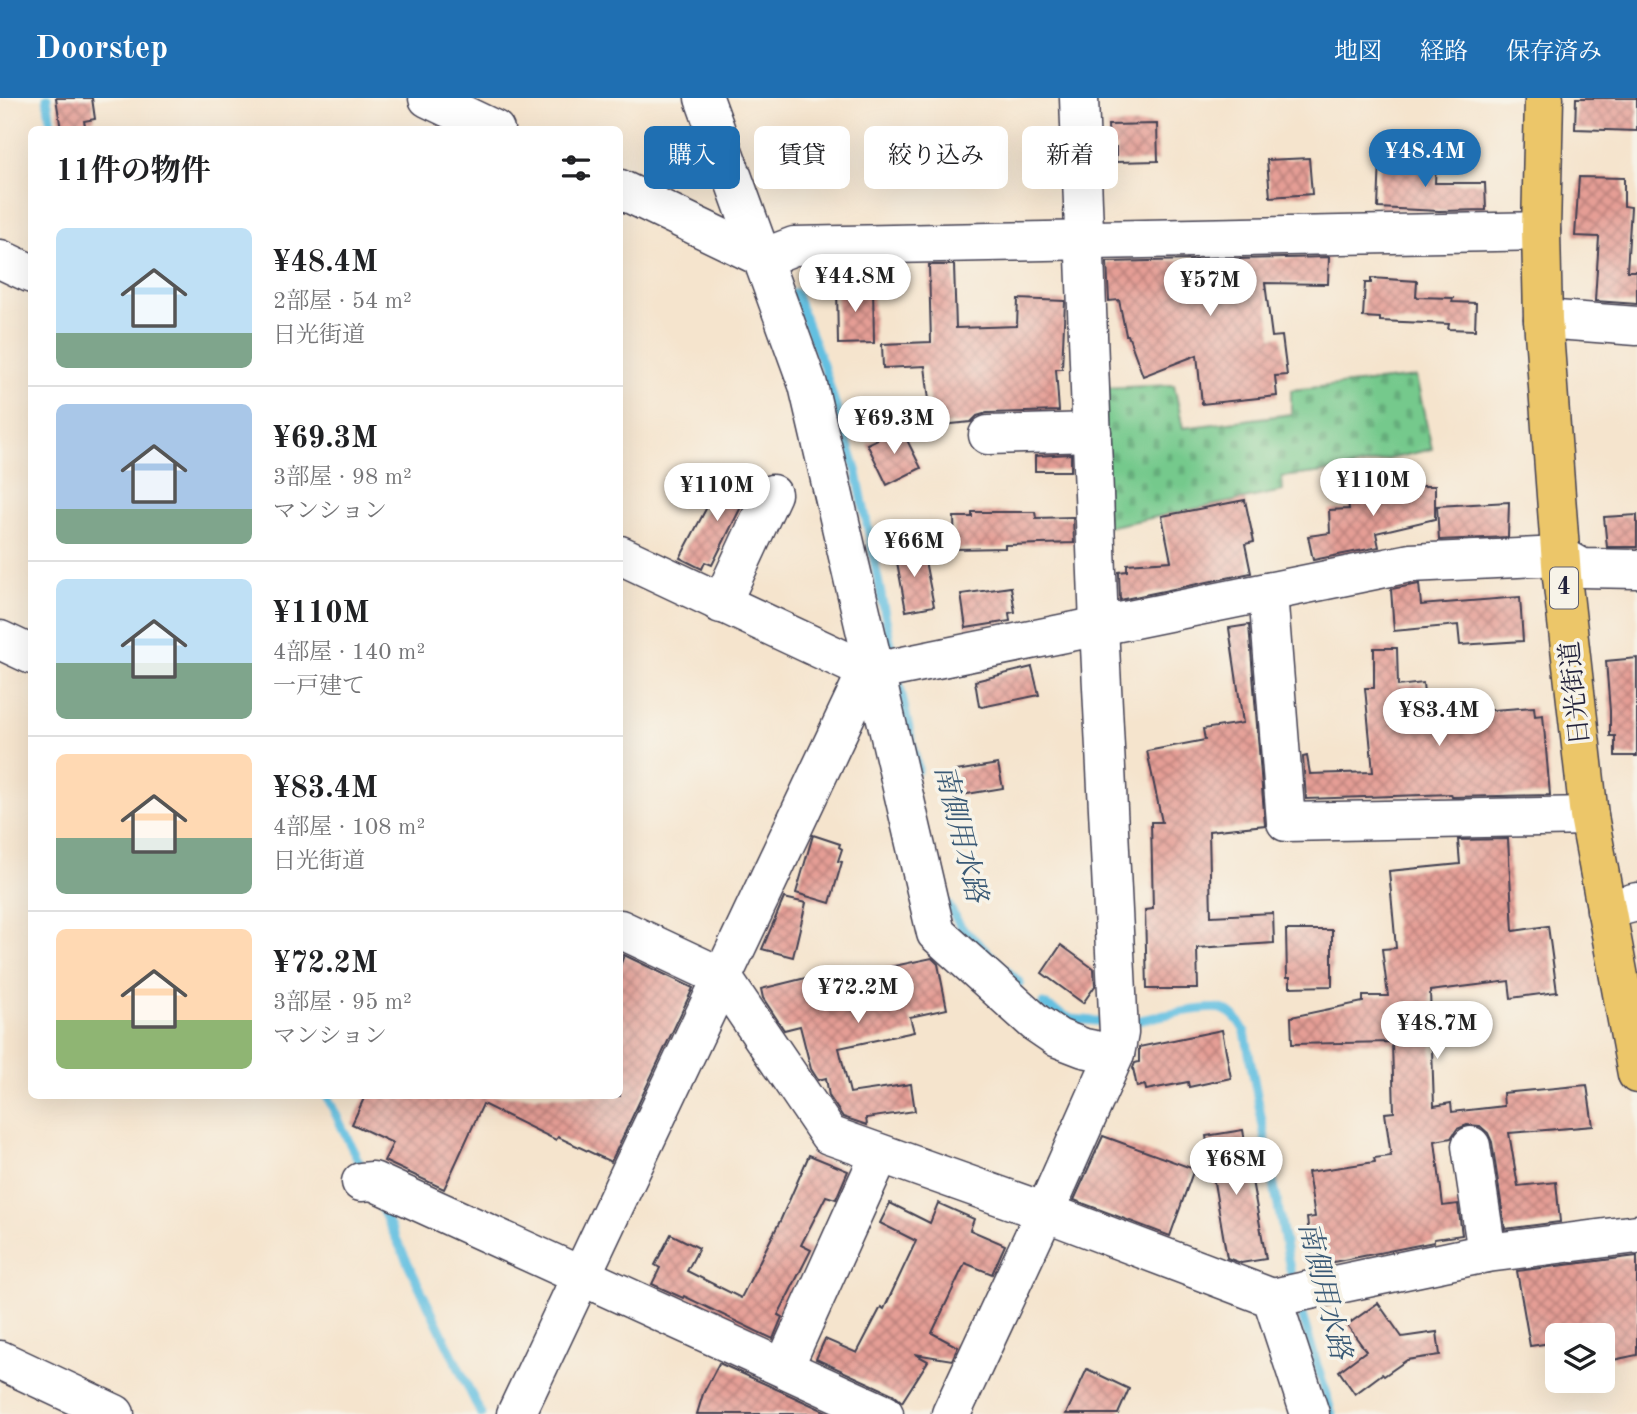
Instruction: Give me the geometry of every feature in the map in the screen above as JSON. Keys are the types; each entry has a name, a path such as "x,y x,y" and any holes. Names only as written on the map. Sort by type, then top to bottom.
{"highway":[{"name":"日光街道","path":"1544,98 1542,319 1561,556 1589,816 1622,906 1637,1074"}],"street":[{"path":"428,98 487,126"},
{"path":"704,98 776,253 808,384 885,669 936,933 1036,1023 1058,1038 1084,1048 1117,1031"},
{"path":"951,1414 1045,1212 1117,1031 1079,98"},
{"path":"623,190 776,253 1084,242 1541,231"},
{"path":"0,259 28,272"},
{"path":"1542,319 1637,326"},
{"path":"988,435 1091,432"},
{"path":"721,604 772,494"},
{"path":"623,556 721,604 885,669 1410,563 1561,556 1582,568 1637,569"},
{"path":"1268,592 1286,822 1589,816"},
{"path":"0,640 28,653"},
{"path":"516,1414 722,977 885,669"},
{"path":"623,930 722,977 829,1135 1045,1212 1289,1294 1487,1253 1637,1234"},
{"path":"1471,1146 1487,1253"},
{"path":"784,1367 880,1154"},
{"path":"361,1182 373,1181 884,1414"},
{"path":"1289,1294 1310,1414"},
{"path":"0,1360 115,1414"}],"green space":[{"path":"1416,377 1432,449 1343,470 1282,477 1283,491 1107,527 1103,388 1174,385 1183,428 1291,414 1291,390"}],"building":[{"path":"56,98 92,98 95,119 84,121 85,126 60,126"},
{"path":"1576,98 1637,98 1637,131 1575,129"},
{"path":"1157,124 1158,161 1118,162 1118,126 1108,125"},
{"path":"1309,158 1312,194 1270,197 1267,160"},
{"path":"1380,158 1436,161 1435,183 1485,183 1486,210 1378,208"},
{"path":"1579,177 1624,178 1624,206 1631,207 1627,271 1637,271 1637,304 1595,301 1599,237 1575,236"},
{"path":"1329,257 1328,284 1265,283 1272,337 1282,336 1287,375 1275,376 1277,396 1202,404 1197,355 1143,376 1126,335 1119,300 1109,301 1107,262"},
{"path":"929,265 954,265 956,328 1017,326 1018,299 1065,301 1062,369 1056,369 1059,411 987,413 977,416 971,422 932,426 925,366 883,368 882,344 931,342"},
{"path":"1371,278 1417,281 1416,297 1453,298 1452,302 1476,303 1475,330 1448,329 1449,324 1380,321 1380,318 1363,317 1365,283 1371,283"},
{"path":"837,285 873,285 874,343 838,344"},
{"path":"901,428 921,468 887,485 867,444"},
{"path":"1071,454 1071,471 1035,471 1035,456"},
{"path":"733,472 753,483 712,565 705,562 702,569 680,558 708,505 714,508"},
{"path":"1390,483 1390,486 1435,486 1435,519 1376,533 1379,547 1313,560 1308,536 1330,533 1329,510 1349,509 1347,493"},
{"path":"1245,500 1254,542 1245,544 1251,573 1120,600 1119,572 1127,571 1127,564 1171,561 1162,516"},
{"path":"1509,502 1508,537 1439,540 1437,506"},
{"path":"972,512 1035,512 1036,518 1073,517 1074,543 955,549 954,517 972,517"},
{"path":"1637,515 1637,547 1607,547 1604,517"},
{"path":"922,546 934,606 906,611 895,551"},
{"path":"1419,584 1421,605 1520,597 1523,641 1460,645 1458,625 1394,631 1391,589"},
{"path":"1011,587 1015,612 1009,613 1010,621 966,628 961,594"},
{"path":"1249,625 1265,825 1209,831 1211,916 1273,913 1274,943 1197,948 1198,989 1147,989 1145,910 1153,909 1151,822 1162,822 1147,751 1205,740 1203,729 1243,723 1229,628"},
{"path":"1374,648 1397,648 1398,686 1423,683 1426,715 1534,707 1535,716 1543,715 1550,795 1452,797 1451,794 1306,799 1303,757 1307,756 1310,774 1373,772 1365,688 1374,688"},
{"path":"1637,658 1637,756 1615,756 1615,736 1610,736 1606,661"},
{"path":"1032,667 1039,695 979,706 975,681"},
{"path":"998,764 1003,788 961,795 956,771"},
{"path":"813,835 840,844 842,849 838,861 842,862 830,903 796,893"},
{"path":"1508,839 1513,931 1548,926 1557,992 1511,998 1509,981 1430,991 1434,1106 1451,1103 1452,1112 1504,1106 1503,1093 1587,1085 1593,1126 1509,1133 1518,1186 1556,1182 1560,1222 1505,1229 1492,1142 1488,1133 1480,1126 1467,1125 1457,1129 1451,1138 1435,1141 1443,1206 1458,1204 1462,1235 1313,1266 1307,1218 1315,1217 1308,1172 1375,1162 1374,1158 1391,1156 1385,1113 1394,1112 1392,1042 1292,1044 1291,1017 1363,1002 1363,996 1388,996 1382,949 1396,948 1389,871 1460,864 1458,840"},
{"path":"784,898 806,903 793,957 762,949"},
{"path":"1286,930 1332,930 1332,986 1290,987 1290,977 1287,977"},
{"path":"1061,945 1094,969 1095,986 1083,1003 1042,973"},
{"path":"624,955 693,988 611,1162 558,1137 556,1140 483,1104 444,1189 384,1161 393,1143 352,1124 364,1099 623,1099"},
{"path":"932,958 938,964 947,1009 910,1017 914,1032 839,1048 850,1093 911,1084 915,1111 866,1118 867,1125 843,1117 829,1096 826,1078 818,1080 811,1069 800,1026 784,1030 763,998 761,989 830,972 832,979"},
{"path":"1222,1030 1231,1078 1189,1087 1188,1082 1146,1090 1145,1085 1137,1087 1133,1068 1135,1063 1139,1062 1139,1047"},
{"path":"1243,1130 1266,1259 1241,1263 1227,1258 1206,1136"},
{"path":"1103,1136 1194,1169 1170,1236 1074,1200"},
{"path":"809,1155 848,1171 836,1199 826,1196 801,1245 811,1250 778,1315 782,1317 773,1339 684,1296 683,1298 652,1284 660,1268 655,1265 671,1234 699,1248 687,1271 741,1298 781,1219"},
{"path":"890,1203 930,1223 938,1203 974,1219 970,1230 1005,1245 992,1274 965,1263 932,1333 958,1347 952,1360 915,1354 928,1361 902,1402 893,1394 816,1359 825,1339 857,1353 881,1307 884,1309 916,1241 880,1223"},
{"path":"1637,1256 1637,1355 1615,1360 1615,1323 1545,1323 1545,1344 1530,1346 1517,1271"},
{"path":"1378,1303 1402,1337 1437,1332 1440,1355 1407,1360 1355,1394 1339,1371 1366,1351 1347,1325"},
{"path":"719,1363 831,1414 697,1414 703,1394"},
{"path":"1087,1369 1129,1389 1118,1414 1066,1414"}],"waterway":[{"path":"47,98 51,126"},
{"name":"南側用水路","path":"795,293 823,365 857,473 894,660"},
{"name":"南側用水路","path":"898,678 918,770"},
{"name":"南側用水路","path":"947,903 961,927 1020,983"},
{"name":"南側用水路","path":"1043,1004 1071,1019 1108,1022"},
{"name":"南側用水路","path":"1126,1023 1213,1008 1229,1012 1241,1025 1245,1032 1293,1285"},
{"path":"328,1099 364,1173"},
{"path":"375,1195 481,1414"},
{"name":"南側用水路","path":"1298,1302 1332,1414"}]}
